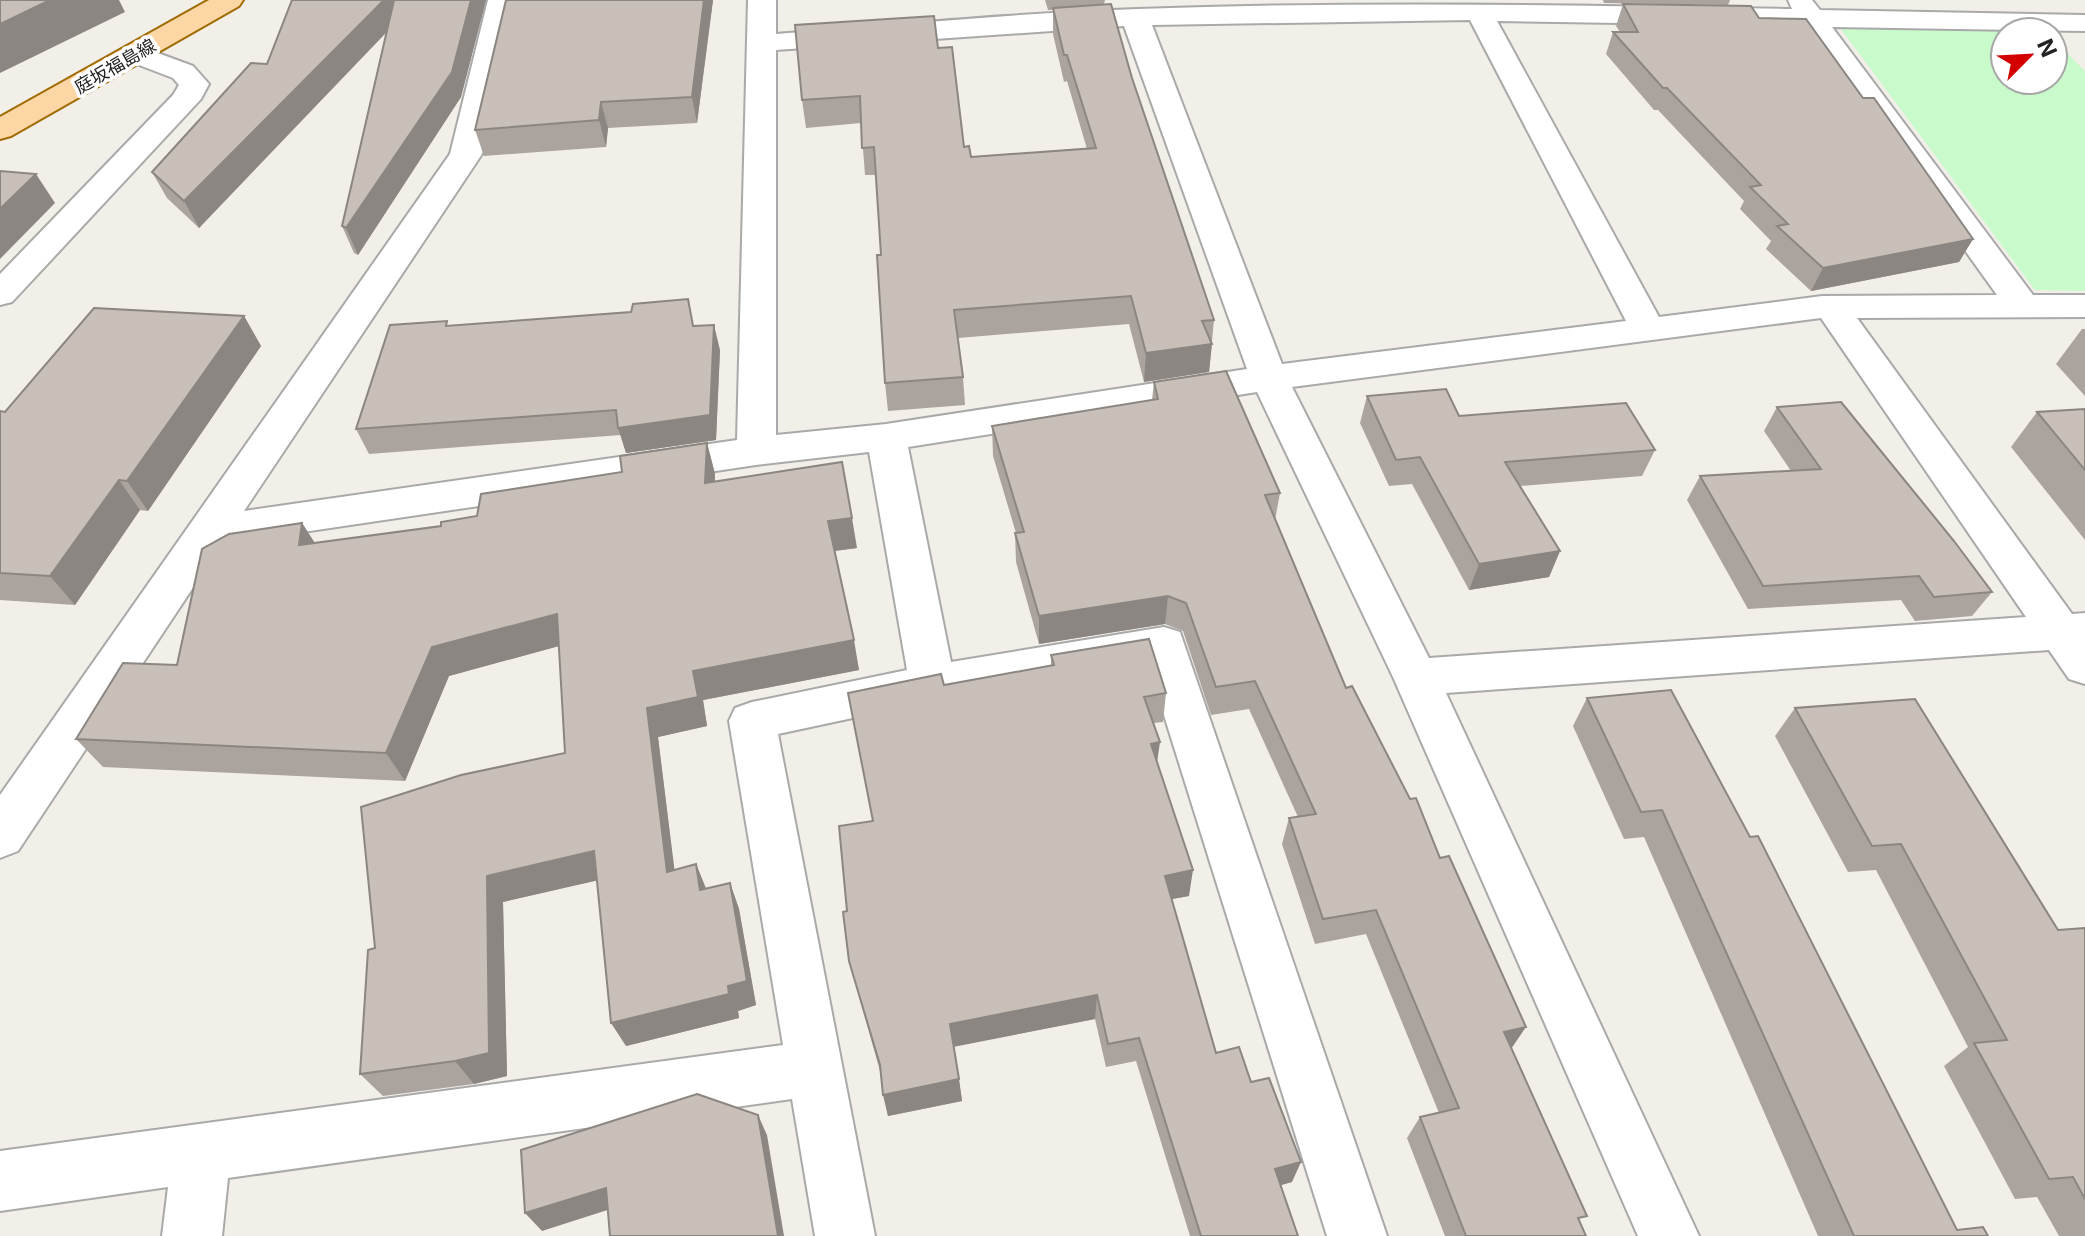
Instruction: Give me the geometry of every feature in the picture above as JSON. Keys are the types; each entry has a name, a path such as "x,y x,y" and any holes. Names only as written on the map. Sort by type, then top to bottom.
{"main road":[{"name":"庭坂福島線","path":"0,130 229,0"}],"street":[{"path":"0,836 466,154 502,0"},
{"path":"756,451 762,0"},
{"path":"761,43 1272,7 1479,12 1805,10 1989,18"},
{"path":"1805,10 2023,306"},
{"path":"1479,12 1648,329"},
{"path":"1135,17 1269,378 1416,677 1669,1236"},
{"path":"2069,35 2085,51"},
{"path":"0,294 186,99 194,84 183,72 136,54"},
{"path":"210,531 756,451 886,437 1269,378 1831,307 2085,306"},
{"path":"1831,307 2077,643"},
{"path":"886,437 932,683"},
{"path":"1416,677 2077,643"},
{"path":"845,1236 752,721 932,683 1164,644 1357,1236"},
{"path":"0,1181 814,1068"},
{"path":"192,1236 202,1151"}],"green space":[{"path":"1841,29 1989,29 1989,96 2069,96 2069,55 2085,71 2085,291 2035,290"}],"building":[{"path":"0,0 50,0 0,24"},
{"path":"292,0 384,0 184,201 152,172 251,63 267,64"},
{"path":"394,0 471,0 452,72 346,228 342,226"},
{"path":"506,0 704,0 692,97 601,102 599,120 475,130"},
{"path":"1111,4 1132,78 1214,320 1202,321 1212,344 1146,353 1131,296 954,310 963,377 885,383 874,147 862,148 860,96 802,100 795,25 934,16 938,48 952,47 964,147 969,146 971,157 1096,148 1067,55 1064,55 1053,8"},
{"path":"1623,4 1751,6 1759,18 1806,19 1863,98 1874,98 1973,239 1823,268 1777,226 1788,224 1750,187 1761,185 1667,88 1663,88 1613,32 1638,32"},
{"path":"0,171 36,174 0,209"},
{"path":"688,299 693,326 714,325 710,415 618,428 616,410 356,429 390,325 447,321 446,326 631,312 633,304"},
{"path":"94,308 244,316 127,481 119,480 50,576 0,573 0,411 5,412"},
{"path":"1226,371 1280,493 1265,495 1346,688 1352,686 1410,799 1416,798 1440,858 1449,856 1526,1027 1504,1032 1587,1216 1578,1218 1586,1236 1466,1236 1420,1117 1459,1108 1376,910 1323,919 1289,818 1316,814 1255,681 1216,687 1186,603 1168,596 1039,616 1015,533 1024,532 992,426 1158,399 1154,382"},
{"path":"1446,389 1459,416 1626,403 1655,450 1505,462 1560,551 1479,564 1420,457 1396,460 1367,396"},
{"path":"1841,402 1992,592 1934,597 1919,576 1763,586 1700,476 1821,469 1777,407"},
{"path":"2085,409 2085,470 2037,412"},
{"path":"707,443 705,483 842,462 852,518 828,521 854,640 693,671 698,697 647,708 667,872 696,864 700,890 730,883 747,981 728,986 729,994 611,1023 594,851 487,876 489,1053 455,1061 360,1074 368,950 375,948 361,807 461,775 565,753 557,614 432,647 386,753 76,739 123,663 177,665 202,549 229,534 302,523 299,545 441,526 441,522 477,516 481,494 622,472 620,456"},
{"path":"1149,639 1166,693 1144,697 1160,742 1151,744 1193,870 1165,876 1216,1053 1239,1047 1251,1082 1269,1078 1301,1162 1275,1169 1298,1236 1201,1236 1139,1038 1108,1044 1097,995 950,1024 959,1079 883,1095 880,1065 849,961 839,826 873,821 848,693 941,674 944,685 1054,665 1051,655"},
{"path":"1671,690 1750,837 1758,836 1957,1230 1983,1227 1988,1236 1854,1236 1662,810 1641,812 1587,698"},
{"path":"1915,699 2058,930 2085,928 2085,1199 2073,1177 2049,1179 1974,1043 2007,1040 1901,844 1872,846 1795,708"},
{"path":"697,1094 758,1115 778,1236 610,1236 606,1188 525,1213 521,1150"}]}
